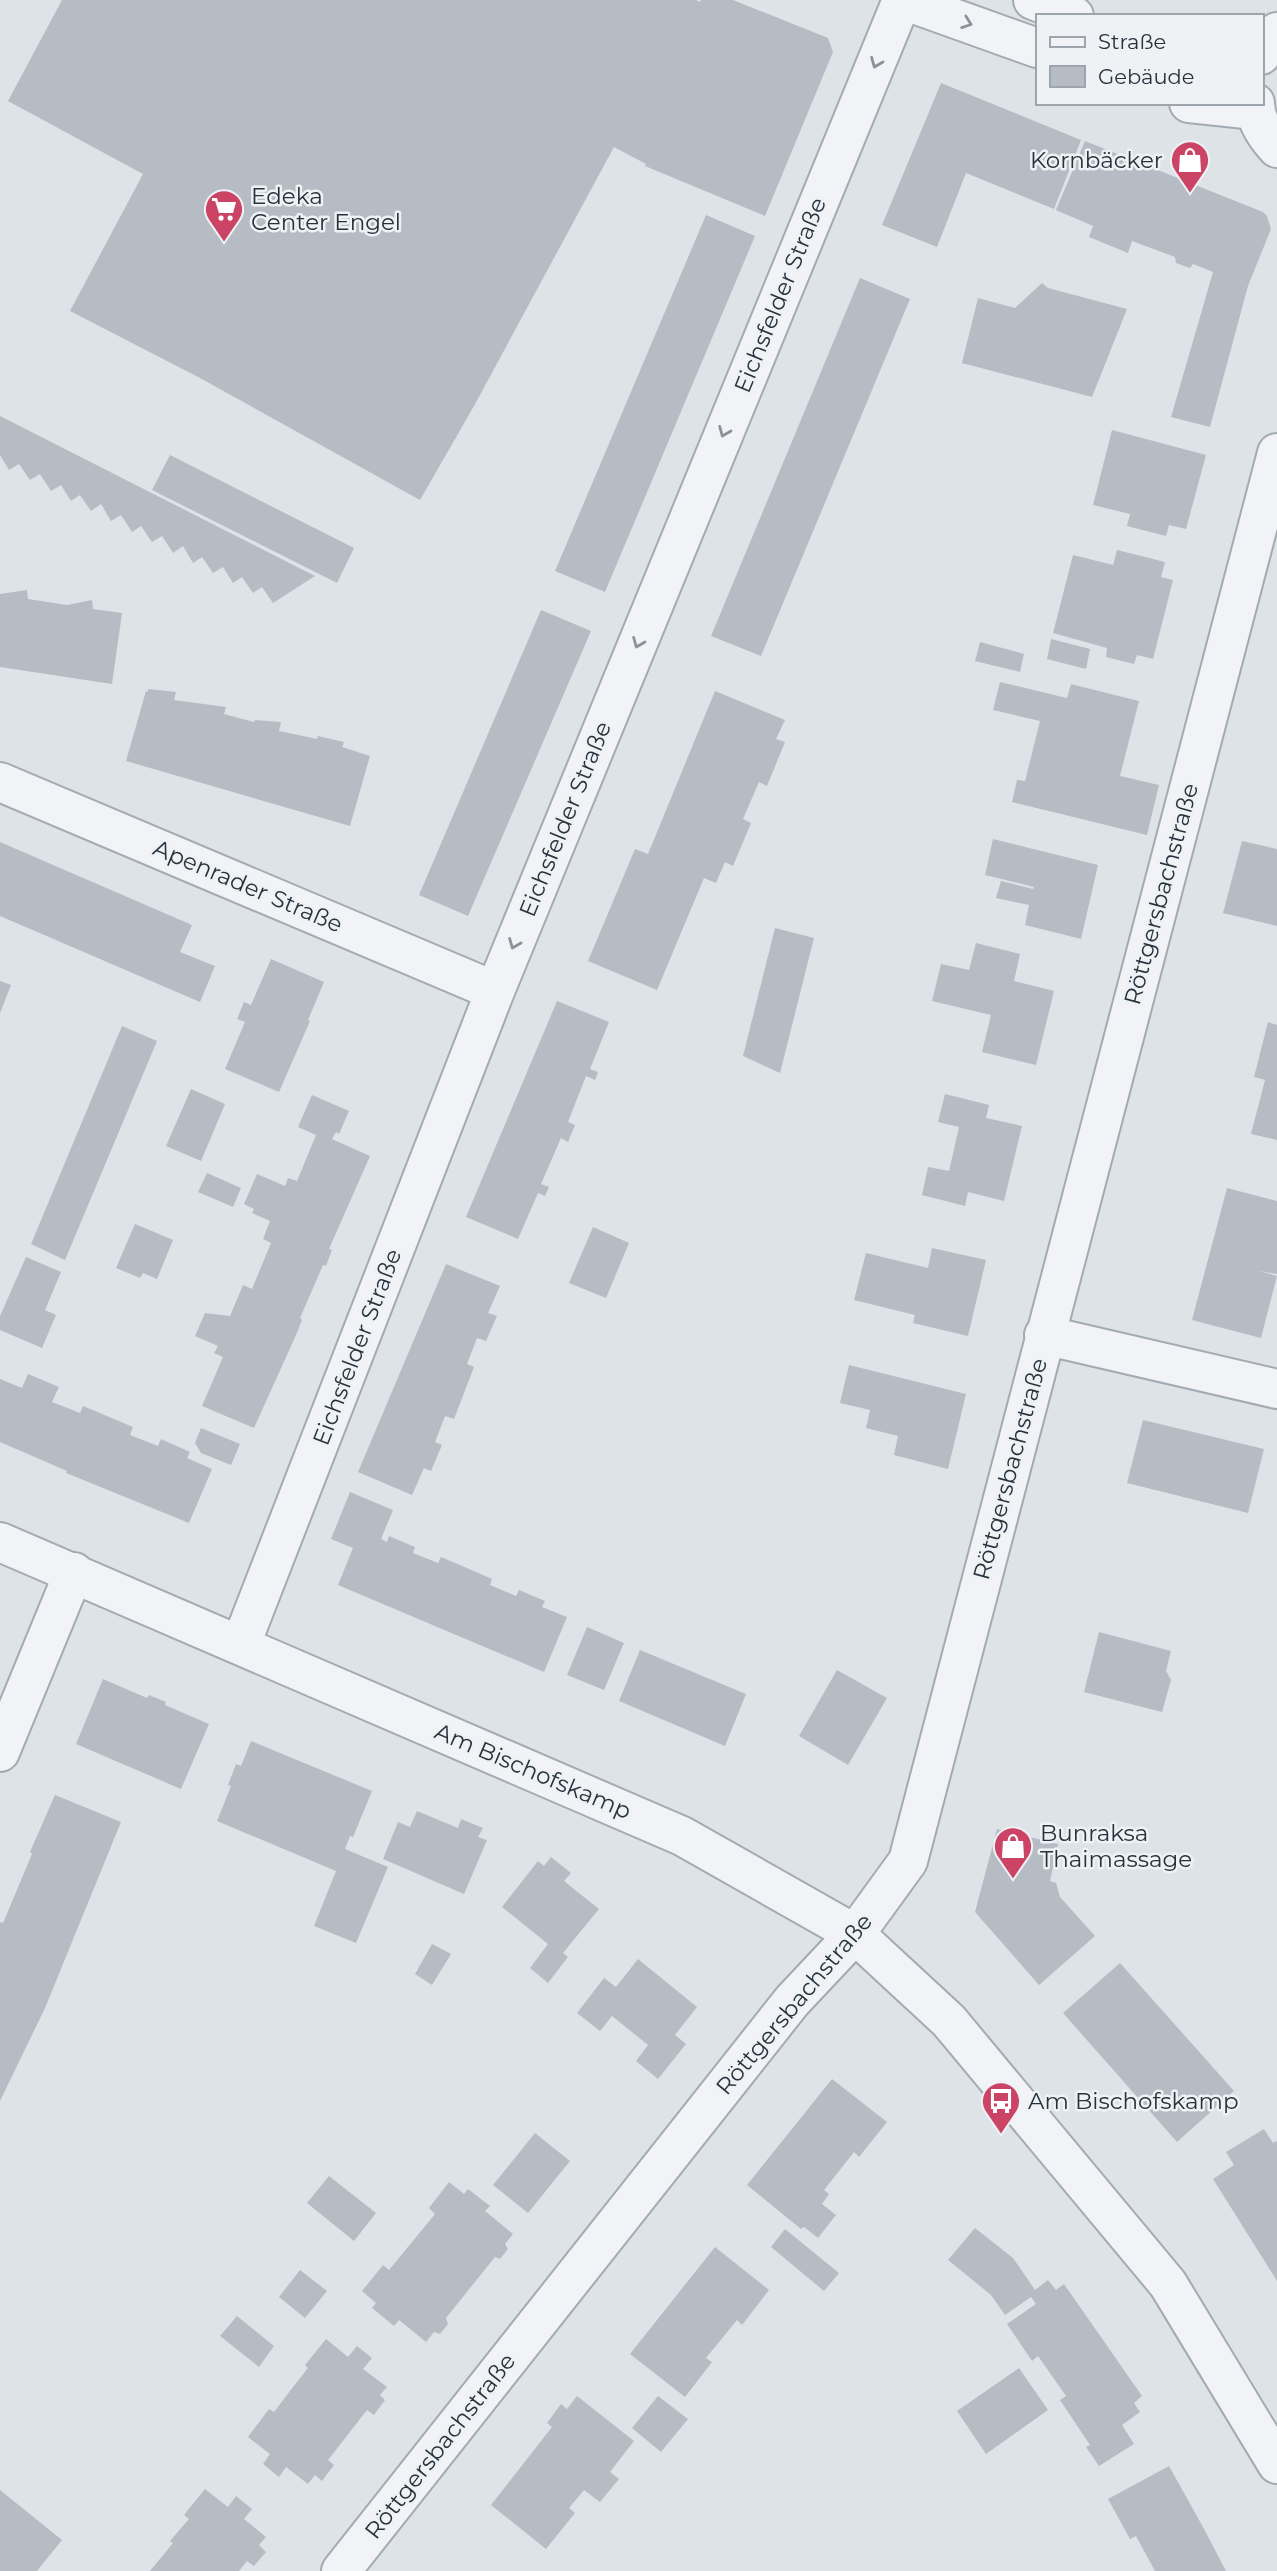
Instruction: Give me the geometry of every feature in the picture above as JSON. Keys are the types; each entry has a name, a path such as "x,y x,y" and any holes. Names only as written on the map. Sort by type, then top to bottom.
{"street":[{"path":"902,0 1036,48"},
{"name":"Eichsfelder Straße","path":"241,1644 495,991 902,0"},
{"path":"1033,0 1069,14"},
{"path":"1263,51 1277,32"},
{"path":"1222,105 1255,107 1266,136 1277,148"},
{"name":"Röttgersbachstraße","path":"341,2571 792,2001 855,1934 908,1861 1277,453"},
{"name":"Apenrader Straße","path":"0,782 495,991"},
{"name":"Röttgersbachstraße","path":"1044,1335 1277,1389"},
{"name":"Am Bischofskamp","path":"0,1542 682,1836 855,1934 949,2021 1168,2284 1277,2464"},
{"path":"0,1752 74,1572"}],"building":[{"path":"62,0 733,0 828,38 833,52 765,216 645,166 646,164 614,147 420,500 200,378 70,311 143,174 8,101"},
{"path":"941,83 1081,140 1054,209 966,173 937,247 882,225"},
{"path":"1085,141 1263,212 1267,216 1271,229 1248,286 1210,427 1171,417 1213,272 1193,264 1190,268 1176,263 1175,257 1132,241 1128,253 1089,237 1093,226 1056,210"},
{"path":"706,215 755,236 605,592 555,571"},
{"path":"860,278 910,299 761,656 711,636"},
{"path":"1042,283 1048,288 1127,309 1092,397 962,363 978,298 1015,308"},
{"path":"0,416 315,576 273,603 262,587 253,593 242,577 233,583 223,567 213,573 202,557 193,563 183,546 173,553 162,536 152,542 141,526 132,532 121,515 111,521 101,504 91,511 80,495 71,501 61,485 51,491 40,474 30,480 19,464 9,470 0,455"},
{"path":"1112,430 1206,455 1186,529 1169,525 1166,536 1127,526 1130,514 1093,505"},
{"path":"170,455 354,548 337,583 152,490"},
{"path":"1117,550 1165,562 1161,577 1173,580 1153,659 1137,655 1134,664 1106,657 1107,648 1053,633 1073,555 1113,565"},
{"path":"27,590 28,599 67,605 92,600 93,609 122,613 112,684 0,667 0,594"},
{"path":"541,610 591,631 468,916 419,895"},
{"path":"1051,639 1090,649 1086,669 1047,659"},
{"path":"980,642 1024,654 1020,672 975,661"},
{"path":"1000,682 1067,698 1071,684 1139,701 1120,776 1159,785 1147,835 1012,802 1017,780 1025,781 1040,721 993,710"},
{"path":"148,689 176,692 174,700 226,707 224,714 254,722 281,722 279,731 344,742 342,747 370,756 350,826 126,761"},
{"path":"715,691 785,720 776,739 785,742 767,786 759,782 743,819 751,823 733,866 725,862 716,883 704,878 657,990 588,961 635,849 648,854"},
{"path":"993,839 1098,865 1081,939 1025,925 1029,905 996,898 1001,881 1033,889 1034,887 985,875"},
{"path":"1242,841 1277,849 1277,926 1223,913"},
{"path":"0,842 192,925 180,952 215,966 200,1002 0,916"},
{"path":"775,928 814,938 780,1073 743,1056"},
{"path":"976,943 1020,954 1014,981 1054,991 1036,1065 982,1052 991,1015 932,1001 941,964 969,970"},
{"path":"271,959 324,982 279,1092 225,1069 245,1022 237,1019 244,1002 251,1005"},
{"path":"0,981 11,985 0,1013"},
{"path":"557,1001 609,1022 590,1069 598,1072 595,1080 586,1076 568,1122 575,1125 568,1142 561,1138 541,1184 549,1187 545,1196 538,1193 518,1239 466,1217"},
{"path":"1268,1022 1277,1025 1277,1140 1251,1134 1265,1080 1254,1077"},
{"path":"122,1026 157,1041 65,1260 31,1244"},
{"path":"191,1089 225,1104 201,1161 166,1146"},
{"path":"945,1094 989,1105 986,1118 1022,1126 1004,1201 968,1192 965,1206 922,1195 928,1167 949,1171 959,1127 938,1122"},
{"path":"312,1095 349,1111 339,1134 336,1132 332,1139 370,1156 329,1249 332,1250 326,1266 323,1265 300,1318 302,1320 296,1335 254,1428 202,1406 223,1357 214,1353 218,1346 195,1336 205,1313 230,1316 243,1285 252,1289 271,1243 263,1239 270,1221 252,1213 254,1209 244,1204 257,1174 285,1186 288,1178 297,1181 316,1135 298,1127"},
{"path":"207,1173 241,1188 233,1207 198,1192"},
{"path":"1227,1188 1277,1201 1277,1274 1259,1271 1277,1276 1261,1338 1192,1320"},
{"path":"135,1224 173,1240 157,1279 143,1273 140,1278 116,1268"},
{"path":"593,1227 629,1243 606,1298 569,1283"},
{"path":"932,1248 986,1260 968,1336 913,1323 915,1315 854,1300 866,1253 928,1268"},
{"path":"26,1257 61,1272 45,1310 56,1315 42,1348 0,1330 0,1316"},
{"path":"446,1264 500,1286 488,1313 497,1316 486,1341 477,1338 467,1364 474,1367 454,1419 445,1416 435,1442 442,1445 431,1471 424,1468 412,1495 358,1472"},
{"path":"849,1365 966,1394 948,1469 894,1455 898,1436 866,1428 870,1410 840,1403"},
{"path":"28,1374 59,1387 52,1402 80,1413 83,1406 107,1416 133,1427 130,1435 158,1446 161,1439 190,1452 187,1458 212,1469 189,1523 66,1473 67,1471 0,1442 0,1379 22,1388"},
{"path":"1143,1420 1264,1449 1248,1513 1127,1483"},
{"path":"201,1428 240,1444 231,1465 201,1453 195,1443"},
{"path":"350,1492 393,1510 381,1539 387,1542 389,1536 415,1547 413,1553 438,1563 441,1557 492,1579 490,1585 516,1596 519,1590 545,1601 542,1607 567,1617 544,1672 338,1585 353,1548 331,1539"},
{"path":"587,1627 624,1643 604,1690 567,1675"},
{"path":"1099,1632 1171,1651 1166,1671 1171,1680 1162,1712 1084,1692"},
{"path":"640,1650 746,1694 725,1746 619,1701"},
{"path":"837,1670 887,1698 848,1765 799,1736"},
{"path":"103,1679 147,1698 149,1695 166,1702 165,1705 209,1724 181,1789 76,1744"},
{"path":"251,1741 372,1791 353,1837 350,1836 345,1849 388,1867 356,1943 314,1926 336,1871 217,1821 231,1786 228,1785 236,1764 241,1766"},
{"path":"55,1795 121,1822 45,2008 0,2101 0,1922 3,1923"},
{"path":"417,1811 458,1828 461,1819 483,1828 478,1837 487,1840 464,1894 383,1859 398,1822 410,1827"},
{"path":"997,1829 1058,1844 1050,1881 1056,1883 1060,1897 1095,1936 1039,1985 975,1912"},
{"path":"551,1857 571,1873 564,1881 599,1909 563,1953 568,1957 548,1983 530,1968 548,1944 502,1907 538,1861 544,1866"},
{"path":"432,1944 451,1954 432,1985 415,1974"},
{"path":"638,1959 697,2007 675,2035 686,2044 658,2079 636,2061 648,2045 612,2016 600,2031 577,2013 604,1978 616,1987"},
{"path":"1120,1963 1234,2091 1177,2142 1063,2013"},
{"path":"832,2079 887,2122 859,2157 854,2152 824,2190 829,2194 822,2204 836,2215 818,2238 804,2227 801,2229 747,2185"},
{"path":"1264,2129 1273,2143 1277,2141 1277,2281 1213,2179 1234,2165 1226,2152"},
{"path":"535,2133 570,2161 528,2213 493,2185"},
{"path":"329,2176 376,2213 354,2241 307,2203"},
{"path":"449,2182 464,2194 468,2189 490,2206 485,2211 513,2234 505,2244 508,2249 500,2259 495,2257 446,2318 448,2324 440,2334 434,2332 426,2342 399,2320 394,2326 372,2308 376,2303 362,2291 383,2265 389,2270 435,2214 429,2208"},
{"path":"975,2228 1013,2258 1035,2290 1048,2280 1056,2290 1064,2284 1142,2396 1134,2403 1140,2412 1122,2425 1134,2444 1099,2466 1086,2447 1090,2445 1060,2400 1066,2396 1038,2356 1032,2361 1007,2324 1036,2304 1031,2297 1005,2315 991,2295 948,2260"},
{"path":"785,2229 839,2273 824,2291 771,2247"},
{"path":"715,2247 769,2290 742,2325 737,2320 706,2358 712,2362 685,2397 630,2354"},
{"path":"300,2270 327,2291 305,2318 279,2297"},
{"path":"237,2316 274,2346 259,2367 220,2336"},
{"path":"326,2339 348,2357 357,2346 372,2358 363,2369 387,2387 380,2395 385,2400 374,2415 367,2410 328,2460 334,2465 322,2481 315,2475 308,2484 286,2467 279,2477 263,2464 270,2454 248,2437 269,2409 274,2412 308,2368 305,2365"},
{"path":"1019,2368 1048,2410 986,2454 957,2411"},
{"path":"577,2396 634,2441 610,2472 619,2479 600,2502 584,2490 569,2508 575,2513 546,2549 491,2505 552,2427 547,2423 561,2404 567,2409"},
{"path":"658,2396 688,2419 661,2452 632,2428"},
{"path":"1169,2466 1226,2571 1155,2571 1136,2536 1130,2539 1108,2499"},
{"path":"205,2489 228,2507 236,2496 252,2509 244,2519 266,2537 259,2545 266,2552 254,2566 247,2561 239,2571 150,2571 173,2543 170,2541 189,2519 184,2515"},
{"path":"0,2490 62,2540 37,2571 0,2571"}],"place":[{"name":"Kornbäcker","path":"1190,194"},
{"name":"Edeka Center Engel","path":"224,243"},
{"name":"Bunraksa Thaimassage","path":"1013,1880"},
{"name":"Am Bischofskamp","path":"1001,2135"}]}
